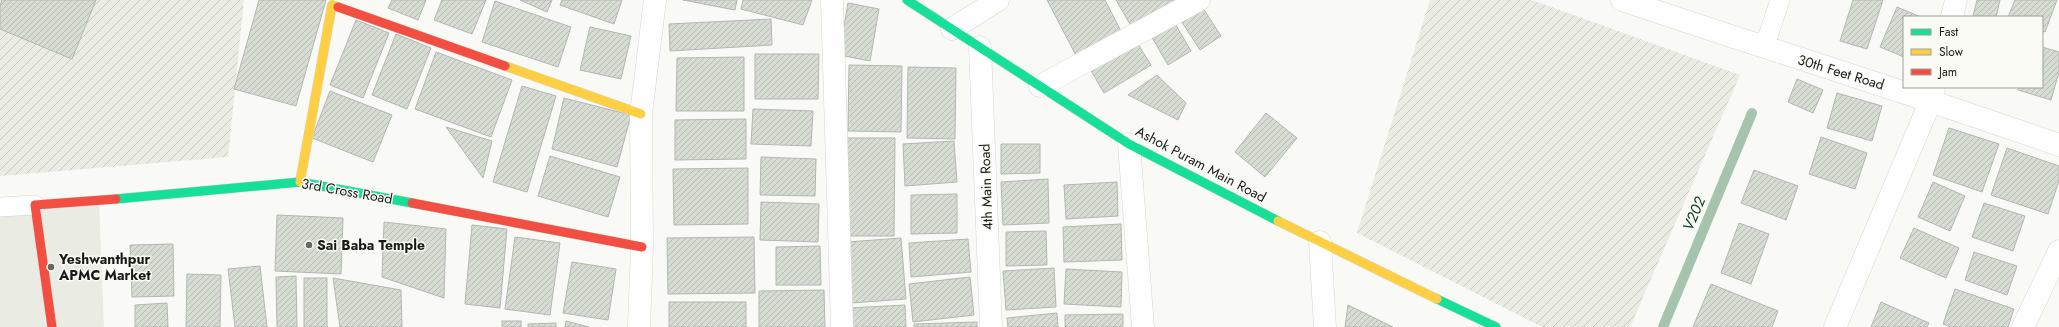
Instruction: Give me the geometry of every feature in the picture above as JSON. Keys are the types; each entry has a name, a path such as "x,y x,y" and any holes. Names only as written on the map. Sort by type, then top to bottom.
{"street":[{"path":"639,327 642,247 641,114 655,0"},
{"path":"832,0 842,327"},
{"name":"Ashok Puram Main Road","path":"907,0 1129,144 1320,242 1496,327"},
{"path":"952,29 998,0"},
{"path":"1040,86 1199,0"},
{"name":"30th Feet Road","path":"1622,0 1764,48 1903,86"},
{"path":"1952,16 1956,0"},
{"path":"300,182 332,5 641,114"},
{"name":"4th Main Road","path":"980,47 991,327"},
{"name":"30th Feet Road","path":"1911,88 1933,94 2059,145"},
{"path":"1835,327 1933,94"},
{"path":"1129,144 1143,327"},
{"name":"3rd Cross Road","path":"35,205 99,201 300,182 642,247"},
{"path":"35,205 52,327"},
{"path":"1320,242 1325,327"},
{"path":"2023,327 2059,251"}],"lane":[{"path":"1764,48 1780,0"},
{"name":"3rd Cross Road","path":"0,207 35,205"}],"shaded area":[{"path":"0,0 244,0 228,157 0,176"},
{"path":"1430,0 1532,0 1740,75 1630,327 1542,327 1357,233"},
{"name":"Yeshwanthpur APMC Market","path":"99,201 104,327 0,327 0,207"}],"building":[{"path":"2,0 96,0 72,59 0,29 0,6"},
{"path":"259,0 326,0 296,106 234,89"},
{"path":"392,0 426,0 418,20 388,8"},
{"path":"442,0 486,0 472,34 434,20"},
{"path":"520,0 552,0 547,12"},
{"path":"562,0 622,0 614,24 560,5"},
{"path":"683,0 737,0 735,10"},
{"path":"743,0 812,0 803,25 741,9"},
{"path":"1047,0 1105,0 1124,37 1079,61"},
{"path":"1116,0 1177,0 1131,26"},
{"path":"1853,0 1883,0 1867,49 1840,41"},
{"path":"1977,0 2000,0 1996,16 1973,16"},
{"path":"2015,0 2057,0 2045,32 2043,31 2043,16 2008,16"},
{"path":"495,1 571,27 558,67 482,42"},
{"path":"848,3 879,9 870,61 839,55"},
{"path":"1201,5 1221,36 1200,50 1180,19"},
{"path":"1897,7 1919,16 1903,16 1903,57 1880,47"},
{"path":"771,19 772,45 670,51 669,24"},
{"path":"356,20 389,33 363,98 330,85"},
{"path":"1173,20 1191,51 1168,65 1150,34"},
{"path":"590,27 631,36 621,79 580,70"},
{"path":"396,34 431,48 407,109 372,95"},
{"path":"1136,41 1151,65 1104,93 1090,69"},
{"path":"2043,47 2059,52 2059,72 2051,100 2018,90 2019,88 2043,88"},
{"path":"436,52 512,80 491,137 415,109"},
{"path":"755,54 819,54 818,99 755,99"},
{"path":"744,57 744,111 676,111 677,58"},
{"path":"849,65 902,66 901,132 848,131"},
{"path":"908,67 956,68 955,139 907,138"},
{"path":"1157,75 1186,103 1178,120 1128,95"},
{"path":"1797,79 1823,90 1813,113 1788,102"},
{"path":"522,86 556,96 527,192 493,182"},
{"path":"330,91 392,115 373,162 312,138"},
{"path":"1837,93 1882,106 1872,141 1827,128"},
{"path":"564,98 631,115 617,167 552,149"},
{"path":"753,109 813,111 811,146 751,144"},
{"path":"1266,113 1297,138 1265,177 1235,152"},
{"path":"746,119 746,159 675,160 675,120"},
{"path":"446,127 492,141 483,178"},
{"path":"1949,128 1999,144 1982,192 1933,175"},
{"path":"1821,137 1867,153 1855,189 1809,174"},
{"path":"840,138 895,138 894,236 839,236"},
{"path":"954,141 957,182 905,186 903,144"},
{"path":"1001,144 1040,144 1040,173 1001,174"},
{"path":"2007,148 2059,166 2059,181 2048,214 1991,195"},
{"path":"550,156 620,177 608,217 538,196"},
{"path":"761,157 816,159 815,196 760,195"},
{"path":"748,168 748,224 674,225 673,169"},
{"path":"1754,170 1798,186 1786,220 1741,203"},
{"path":"1048,179 1049,223 1003,225 1001,182"},
{"path":"1117,182 1118,216 1066,219 1064,185"},
{"path":"1933,182 1965,196 1950,231 1918,217"},
{"path":"957,194 957,233 911,234 911,195"},
{"path":"761,202 819,204 818,242 760,240"},
{"path":"1984,203 2025,216 2013,251 1972,237"},
{"name":"Sai Baba Temple","path":"277,215 343,218 341,274 275,271"},
{"path":"384,222 446,229 444,298 382,277"},
{"path":"1739,223 1769,234 1751,284 1721,273"},
{"path":"1121,224 1122,260 1064,262 1063,227"},
{"path":"472,225 507,229 500,308 465,304"},
{"path":"1914,228 1959,248 1946,278 1900,258"},
{"path":"1046,231 1047,265 1006,266 1006,232"},
{"path":"515,237 560,243 550,315 505,309"},
{"path":"754,237 755,293 668,294 667,238"},
{"path":"901,238 906,299 851,303 847,242"},
{"path":"968,239 971,272 911,277 909,243"},
{"path":"173,244 174,296 132,297 130,245"},
{"path":"820,246 821,285 776,285 776,247"},
{"path":"1974,252 2017,266 2007,295 1965,280"},
{"path":"572,262 616,269 608,320 563,313"},
{"path":"260,266 267,327 235,327 228,269"},
{"path":"1054,268 1056,307 1006,310 1003,271"},
{"path":"1066,269 1122,272 1121,307 1064,304"},
{"path":"187,274 221,275 220,327 186,327"},
{"path":"296,276 297,327 277,327 276,277"},
{"path":"970,277 974,315 913,322 909,284"},
{"path":"304,278 327,278 327,327 304,327"},
{"path":"333,278 401,290 402,327 340,327"},
{"path":"1711,284 1778,311 1772,327 1693,327"},
{"path":"1955,289 2014,309 2008,327 1951,327 1943,324"},
{"path":"824,290 825,327 759,327 759,291"},
{"path":"669,302 746,302 746,327 669,327"},
{"path":"1881,302 1929,323 1927,327 1871,327"},
{"path":"167,303 168,327 135,327 135,305"},
{"path":"905,305 906,327 849,327 848,308"},
{"path":"1348,305 1393,327 1345,327"},
{"path":"1057,313 1058,327 1008,327 1007,318"},
{"path":"1123,314 1123,327 1065,327 1065,315"},
{"path":"502,321 521,321 521,327 502,327"},
{"path":"566,321 589,327 565,327"},
{"path":"977,322 977,327 914,327 914,324"},
{"path":"556,323 556,327 528,327 528,324"}],"waterway":[{"name":"V202","path":"1663,327 1752,113"}],"traffic: fast":[{"path":"907,0 1129,144 1278,221"},
{"path":"116,199 300,182 412,203"},
{"path":"1437,299 1496,327"}],"traffic: slow":[{"path":"300,182 332,5 338,7"},
{"path":"505,66 641,114"},
{"path":"1278,221 1437,299"}],"traffic: jam":[{"path":"338,7 505,66"},
{"path":"52,327 35,205 116,199"},
{"path":"412,203 642,247"}],"place":[{"name":"Sai Baba Temple","path":"309,245"},
{"name":"Yeshwanthpur APMC Market","path":"51,267"}]}
